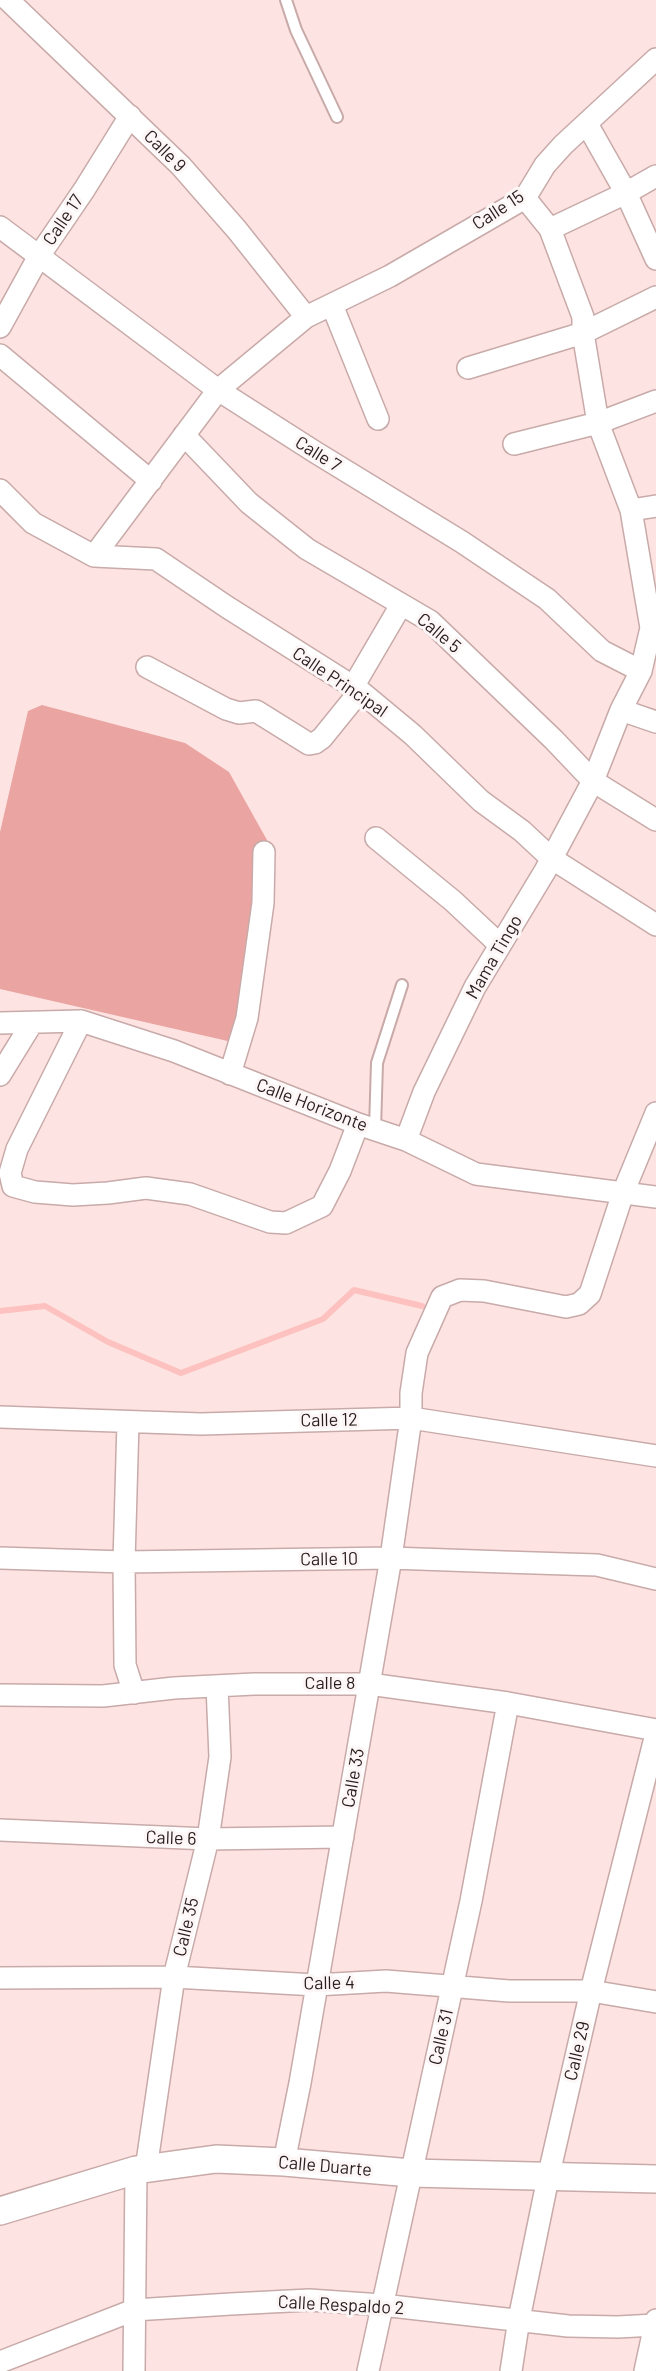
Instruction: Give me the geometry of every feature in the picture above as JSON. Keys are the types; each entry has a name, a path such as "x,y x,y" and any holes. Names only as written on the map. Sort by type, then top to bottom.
{"street":[{"name":"Calle 9","path":"8,0 181,166 237,230 306,317"},
{"name":"Calle 15","path":"94,556 218,390 306,317 390,276 525,198 546,165 656,59"},
{"name":"Calle 17","path":"0,327 39,256 130,116"},
{"path":"587,124 626,193 656,259"},
{"path":"550,229 656,176"},
{"name":"Mama Tingo","path":"406,1140 424,1092 475,987 545,871 593,781 621,710 641,671 651,628 649,579 632,510 598,423 583,333 583,316 550,229 525,198"},
{"name":"Calle 7","path":"0,226 218,390 462,542 548,599 602,651 641,671"},
{"path":"468,368 583,333 656,297"},
{"path":"332,304 378,419"},
{"path":"0,355 151,481"},
{"path":"514,444 598,423 656,401"},
{"name":"Calle 5","path":"184,435 249,503 307,549 430,621 554,740 593,781 656,820"},
{"name":"Calle Principal","path":"0,490 33,523 94,556 156,559 356,689 413,735 481,801 522,831 551,858 656,925"},
{"path":"632,510 656,506"},
{"path":"147,667 226,709 239,712 256,711 309,744 315,743 356,689 401,604"},
{"path":"621,710 656,722"},
{"path":"376,838 453,901 499,944"},
{"path":"230,1074 247,1018 263,903 264,852"},
{"path":"81,1021 17,1149 10,1173 13,1186 35,1192 73,1195 146,1188 190,1194 270,1222 286,1223 322,1206 367,1126"},
{"name":"Calle Horizonte","path":"0,1023 81,1021 174,1051 406,1140 476,1174 656,1197"},
{"path":"0,1075 32,1023"},
{"path":"623,1193 656,1113"},
{"name":"Calle 33","path":"284,2162 300,2083 391,1558 411,1418 411,1393 417,1353 442,1297 460,1290 484,1291 566,1307 579,1304 590,1294 623,1193"},
{"name":"Calle 12","path":"0,1417 201,1424 411,1418 656,1456"},
{"path":"128,1422 124,1562 125,1665 134,1693"},
{"name":"Calle 10","path":"0,1558 124,1562 391,1558 597,1565 656,1579"},
{"name":"Calle 8","path":"0,1695 104,1696 254,1683 369,1684 508,1703 656,1732"},
{"name":"Calle 35","path":"134,2371 134,2310 141,2170 174,1977 208,1839 220,1757 217,1686"},
{"name":"Calle 31","path":"368,2371 453,1987 508,1703"},
{"name":"Calle 29","path":"511,2371 519,2319 548,2178 591,1992 656,1732"},
{"name":"Calle 6","path":"0,1830 208,1839 343,1837"},
{"name":"Calle 4","path":"0,1978 174,1977 316,1985 386,1981 453,1987 591,1992 656,2002"},
{"name":"Calle Duarte","path":"0,2211 141,2170 216,2159 284,2162 411,2173 656,2179"},
{"name":"Calle Respaldo 2","path":"0,2362 134,2310 309,2300 382,2305 568,2326 618,2327 655,2322"},
{"path":"645,2371 655,2322"}],"lane":[{"path":"286,0 296,30 337,117"},
{"path":"367,1126 377,1063 402,985"}],"shaded area":[{"path":"42,705 185,743 229,772 267,840 268,884 232,1042 0,989 0,832 28,711"}],"waterway":[{"path":"0,1311 45,1306 108,1342 181,1373 323,1319 354,1290 422,1306"}]}
